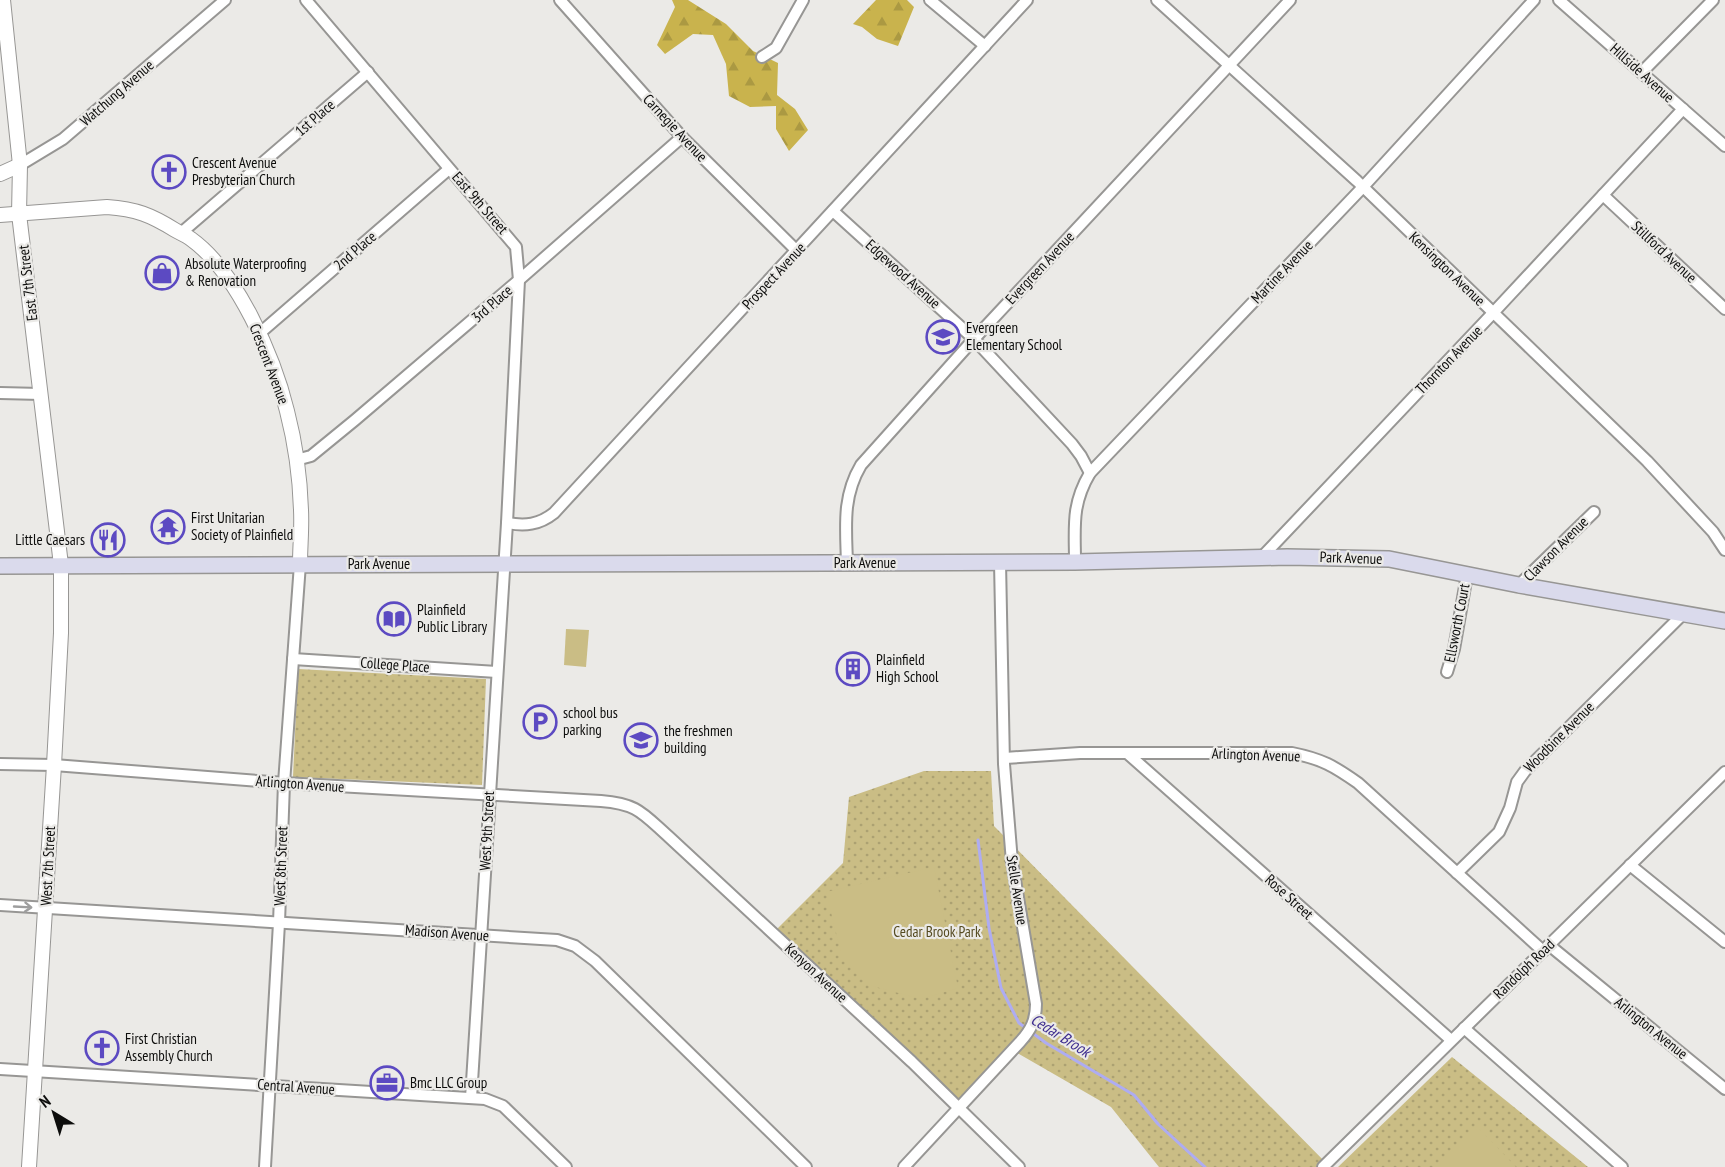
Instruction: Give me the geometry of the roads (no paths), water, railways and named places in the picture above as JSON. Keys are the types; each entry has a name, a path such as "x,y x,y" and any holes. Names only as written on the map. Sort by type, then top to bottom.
{"main road":[{"name":"Park Avenue","path":"0,566 1075,562 1262,557 1389,559 1519,585 1725,621"}],"street":[{"name":"East 7th Street","path":"3,0 20,165 19,214 61,565"},
{"name":"Watchung Avenue","path":"0,174 20,165 63,139 225,0"},
{"name":"East 9th Street","path":"306,0 516,247 519,280 503,564"},
{"name":"Carnegie Avenue","path":"560,0 682,137 797,251"},
{"path":"762,57 776,48 803,0"},
{"path":"930,0 985,46"},
{"name":"Prospect Avenue","path":"507,523 529,525 546,519 554,513 1027,0"},
{"name":"Kensington Avenue","path":"1157,0 1363,187 1647,461 1713,532 1725,550"},
{"name":"Evergreen Avenue","path":"847,563 848,492 857,471 871,451 1290,0"},
{"name":"Martine Avenue","path":"1075,562 1075,516 1078,499 1090,473 1363,187 1534,0"},
{"name":"Hillside Avenue","path":"1559,0 1725,146"},
{"path":"1642,72 1713,0"},
{"name":"1st Place","path":"181,233 368,72"},
{"name":"Thornton Avenue","path":"1262,557 1683,109"},
{"name":"3rd Place","path":"296,460 310,456 519,280 682,137"},
{"name":"2nd Place","path":"260,333 449,169"},
{"name":"Stillford Avenue","path":"1603,195 1725,309"},
{"name":"Crescent Avenue","path":"0,215 107,207 121,208 151,216 190,238 217,265 228,279 260,333 279,382 296,460 301,510 300,564"},
{"name":"Edgewood Avenue","path":"833,211 974,339 1072,444 1082,456 1090,473"},
{"path":"0,393 41,394"},
{"name":"Clawson Avenue","path":"1519,585 1594,512"},
{"name":"Stelle Avenue","path":"904,1167 1020,1042 1036,1015 1012,862 1002,695 1000,562"},
{"name":"West 8th Street","path":"265,1167 279,923 284,783 300,564"},
{"name":"West 9th Street","path":"471,1098 503,564"},
{"name":"West 7th Street","path":"29,1167 54,765 61,633 61,565"},
{"name":"Ellsworth Court","path":"1447,672 1454,649 1467,575"},
{"name":"Woodbine Avenue","path":"1457,873 1499,832 1510,808 1517,782 1525,771 1682,615"},
{"name":"College Place","path":"293,659 497,672"},
{"name":"Arlington Avenue","path":"1005,758 1080,753 1292,753 1312,757 1335,767 1358,783 1457,873 1546,948 1725,1089"},
{"name":"Rose Street","path":"1127,753 1451,1040"},
{"name":"Arlington Avenue","path":"0,764 54,765 284,783 601,801"},
{"name":"Randolph Road","path":"1323,1167 1335,1162 1451,1040 1725,772"},
{"name":"Kenyon Avenue","path":"601,801 628,805 642,812 912,1062 1019,1167"},
{"path":"1630,865 1725,942"},
{"name":"Madison Avenue","path":"0,906 557,940 575,946 595,962 806,1167"},
{"path":"1464,1028 1622,1167"},
{"name":"Central Avenue","path":"0,1069 485,1099 504,1106 566,1167"}],"waterway":[{"name":"Cedar Brook","path":"978,840 989,928 1001,988 1019,1023 1046,1043 1134,1095 1158,1124 1205,1167"}],"place":[{"name":"Crescent Avenue Presbyterian Church","path":"169,172"},
{"name":"Absolute Waterproofing & Renovation","path":"162,273"},
{"name":"Evergreen Elementary School","path":"943,337"},
{"name":"First Unitarian Society of Plainfield","path":"168,527"},
{"name":"Little Caesars","path":"108,540"},
{"name":"Plainfield Public Library","path":"394,619"},
{"name":"Plainfield High School","path":"853,669"},
{"name":"school bus parking","path":"540,722"},
{"name":"the freshmen building","path":"641,740"},
{"name":"First Christian Assembly Church","path":"102,1048"},
{"name":"Bmc LLC Group","path":"387,1083"}],"park label":[{"name":"Cedar Brook Park","path":"937,932"}]}
